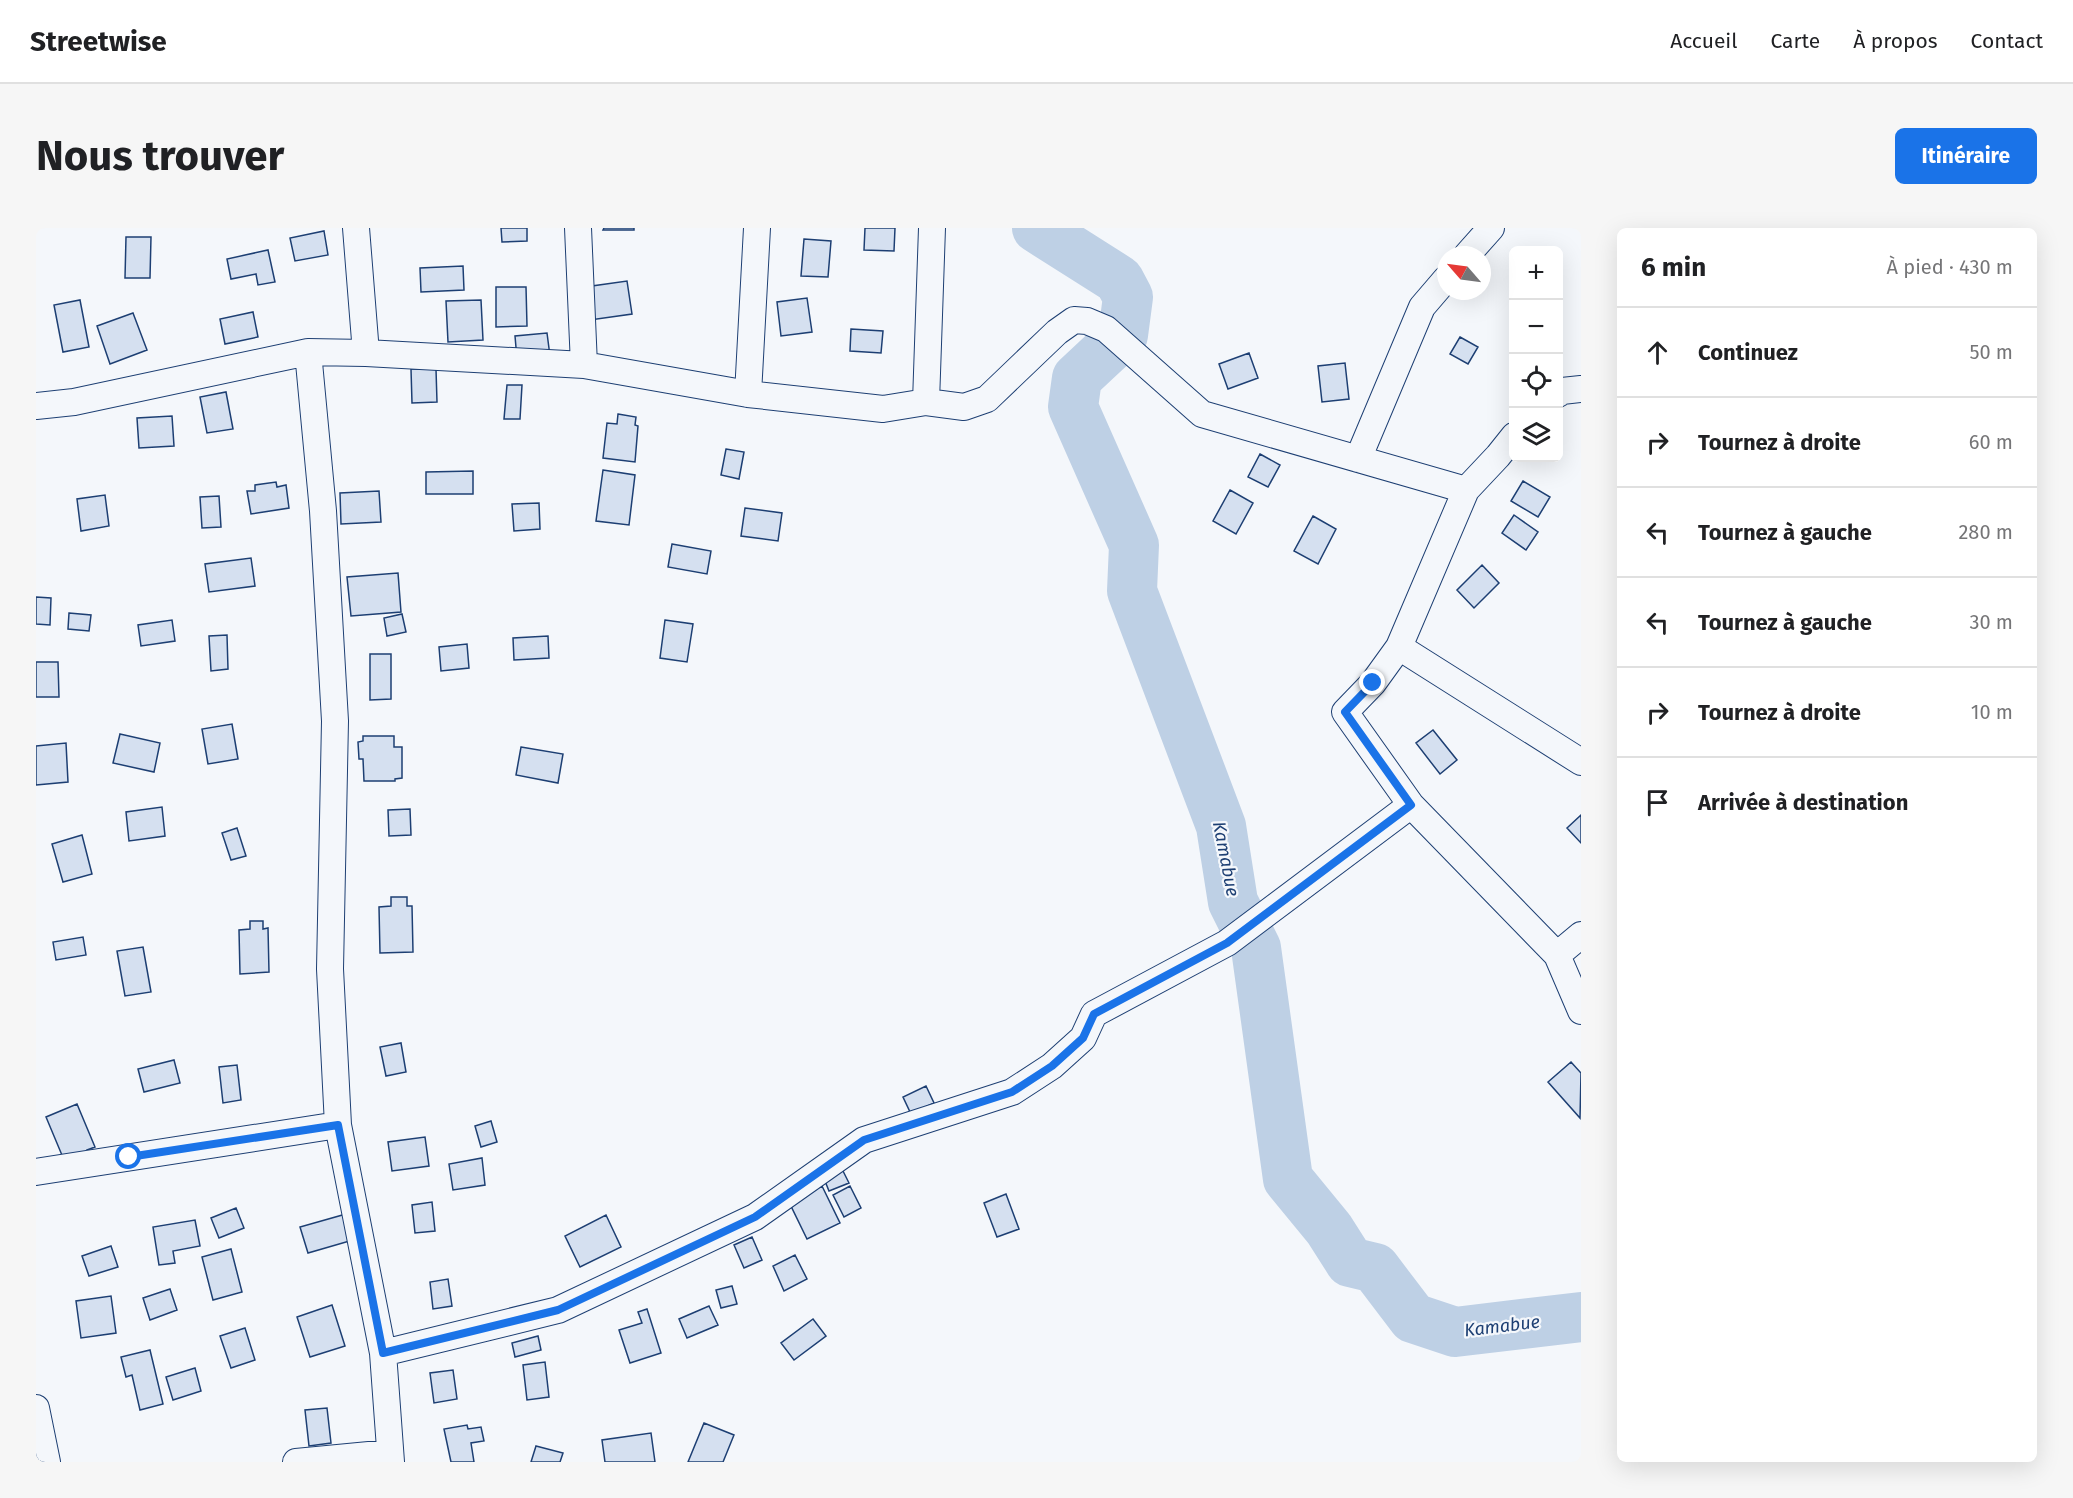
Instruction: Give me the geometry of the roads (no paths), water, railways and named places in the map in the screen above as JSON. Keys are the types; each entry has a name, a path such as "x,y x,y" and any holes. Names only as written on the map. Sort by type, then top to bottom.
{"street":[{"path":"356,228 366,353"},
{"path":"578,228 584,365"},
{"path":"748,394 757,228"},
{"path":"926,402 932,228"},
{"path":"1475,246 1491,228"},
{"path":"1358,459 1422,307 1437,290"},
{"path":"36,406 74,402 308,352 584,365 748,394 884,409 926,402 964,407 987,399 1058,332 1074,320 1087,321 1106,329 1202,414 1466,490"},
{"path":"296,1462 391,1457 383,1353 338,1125 330,969 335,721 323,511 308,352"},
{"path":"1563,391 1581,388"},
{"path":"1509,442 1466,490 1399,647 1373,683 1345,712 1411,805 1557,955 1581,1011"},
{"path":"1399,647 1581,762"},
{"path":"383,1353 558,1310 755,1217 864,1140 1012,1092 1052,1066 1083,1038 1094,1014 1227,943 1411,805"},
{"path":"1557,955 1581,935"},
{"path":"36,1172 338,1125"},
{"path":"36,1408 47,1462"}],"waterway":[{"name":"Kamabue","path":"1037,228 1119,280 1128,297 1123,335 1077,378 1073,407 1134,545 1132,591 1221,826 1233,902 1256,948 1288,1179 1329,1229 1350,1262 1375,1268 1413,1318 1455,1332 1581,1317"}]}
